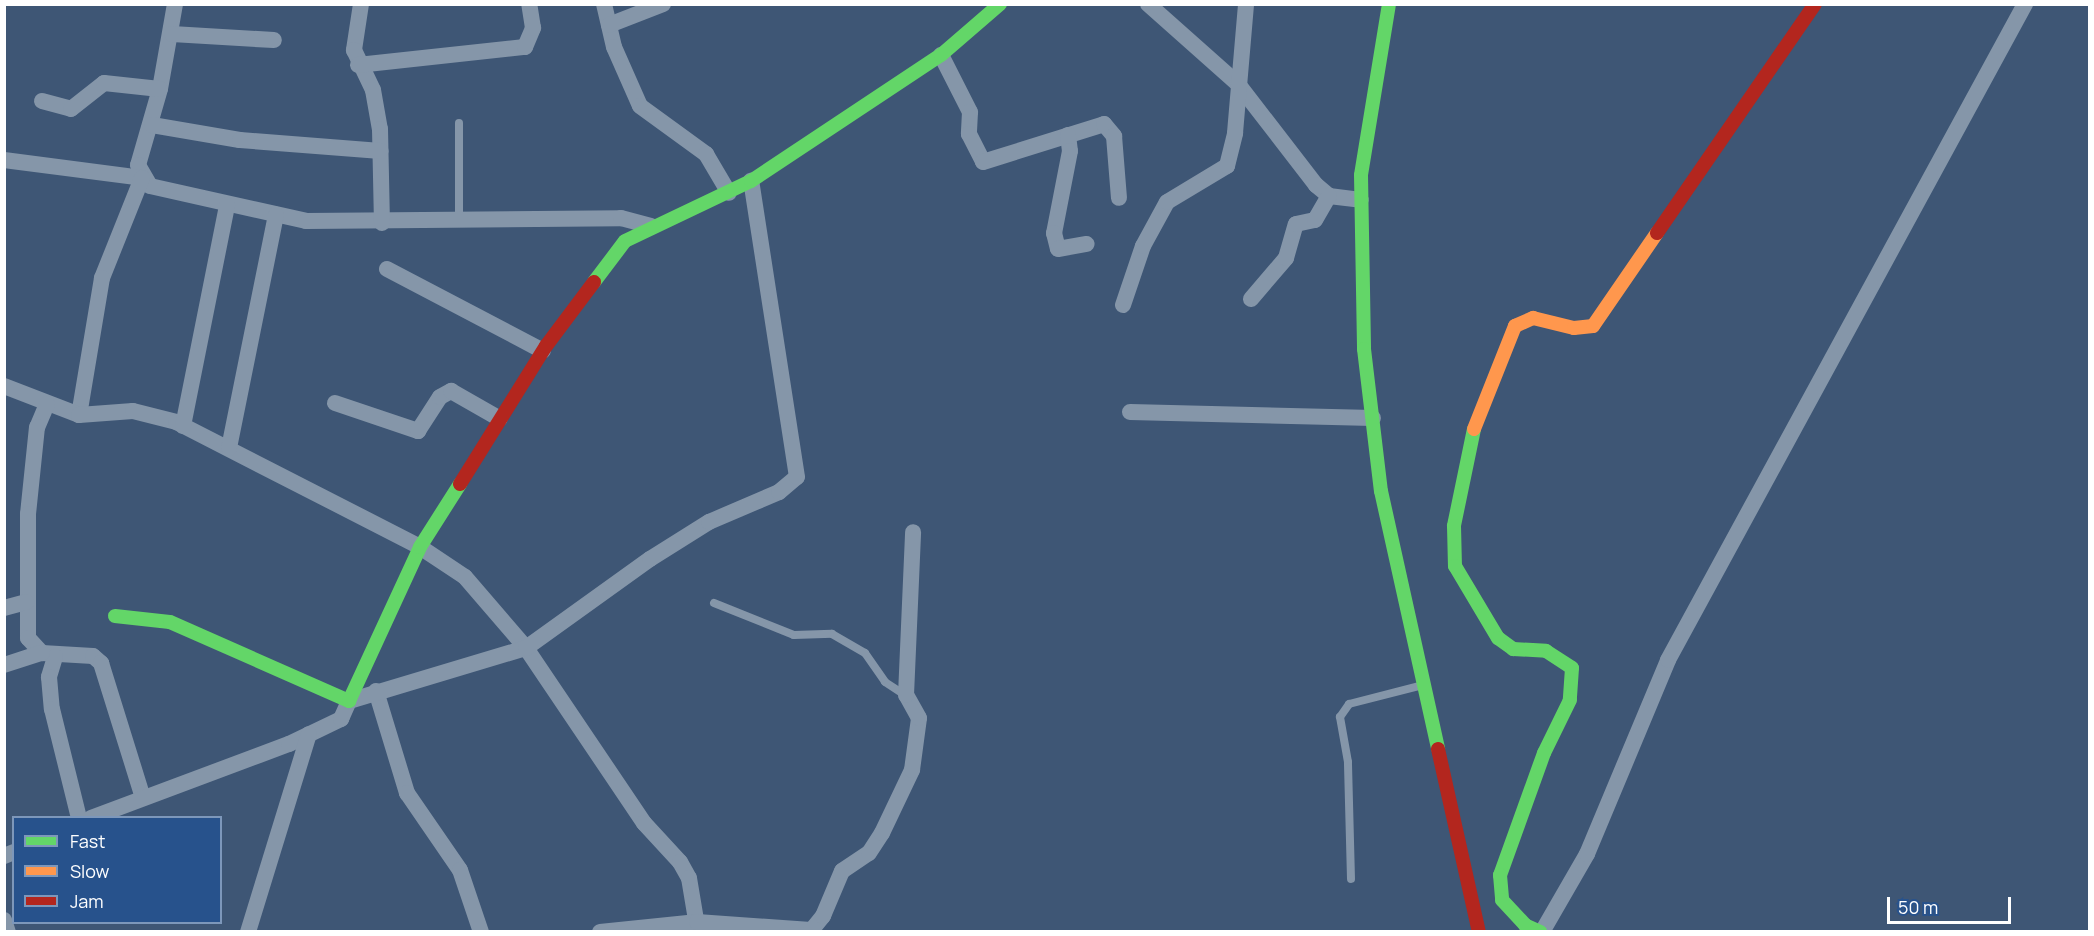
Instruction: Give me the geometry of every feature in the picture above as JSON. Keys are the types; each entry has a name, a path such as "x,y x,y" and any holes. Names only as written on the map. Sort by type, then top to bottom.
{"street":[{"path":"79,415 102,278 142,178 138,165 152,125 172,34 175,4"},
{"path":"358,65 525,47 533,28 529,4"},
{"path":"604,4 609,26 640,106 705,154 729,193"},
{"path":"609,26 663,4"},
{"path":"95,816 142,795 309,734 341,719 420,547 543,351 625,241 651,226 729,193 751,181 941,55 1000,4"},
{"path":"1148,4 1238,84 1329,196 1361,200"},
{"path":"1123,305 1160,213 1227,166 1246,4"},
{"path":"1389,4 1367,123 1361,200 1364,349 1381,491 1479,932"},
{"path":"1815,4 1593,326 1574,328 1533,318 1515,326 1467,445 1454,526 1455,566 1498,638 1513,649 1546,651 1572,668 1570,700 1544,753 1500,875 1502,900 1525,925 1541,932 1587,854 1668,660 2025,4"},
{"path":"364,5 353,45 358,65 373,90 381,151 382,223"},
{"path":"172,34 274,40"},
{"path":"941,55 970,112 969,134 983,162 1104,124 1110,128 1119,198"},
{"path":"42,101 71,109 104,83 160,89"},
{"path":"152,125 240,140 381,151"},
{"path":"1068,135 1070,151 1054,232 1058,249 1087,244"},
{"path":"4,160 142,178 165,192 276,214 382,223 621,218 651,226"},
{"path":"116,616 180,625 193,636 349,701 526,648 650,558 708,522 779,492 797,477 751,181"},
{"path":"1251,299 1286,258 1296,224 1315,220 1329,196"},
{"path":"183,426 227,205"},
{"path":"229,448 276,214"},
{"path":"387,269 543,351"},
{"path":"4,386 79,415 133,411 183,426 420,547 478,589 526,648 644,823 680,862 689,878 697,927"},
{"path":"335,403 418,432 440,397 451,391 500,419"},
{"path":"47,404 37,427 26,602 28,638 48,655 52,709 79,816"},
{"path":"1130,412 1372,418"},
{"path":"600,932 697,927 811,931 823,916 842,871 868,853 902,795 919,718 906,695 913,532"},
{"path":"4,608 26,602"},
{"path":"4,664 48,655 93,656 101,663 142,795"},
{"path":"376,692 407,793 460,870 481,932"},
{"path":"248,932 309,734"},
{"path":"4,918 8,932"}],"lane":[{"path":"459,123 459,221"},
{"path":"714,603 794,636 832,634 865,653 885,682 906,695"},
{"path":"1351,879 1350,785 1340,717 1349,704 1423,685"}],"traffic: fast":[{"path":"594,282 625,241 751,181 941,55 1000,4"},
{"path":"1389,4 1361,175 1364,349 1381,491 1438,749"},
{"path":"1474,429 1454,526 1455,566 1498,638 1513,649 1546,651 1572,668 1570,700 1544,753 1500,875 1502,900 1525,925 1540,932"},
{"path":"115,616 170,622 349,701 420,547 460,484"}],"traffic: slow":[{"path":"1474,429 1515,326 1533,318 1574,328 1593,326 1657,233"}],"traffic: jam":[{"path":"1657,233 1815,4"},
{"path":"460,484 546,346 594,282"},
{"path":"1438,749 1479,932"}]}
